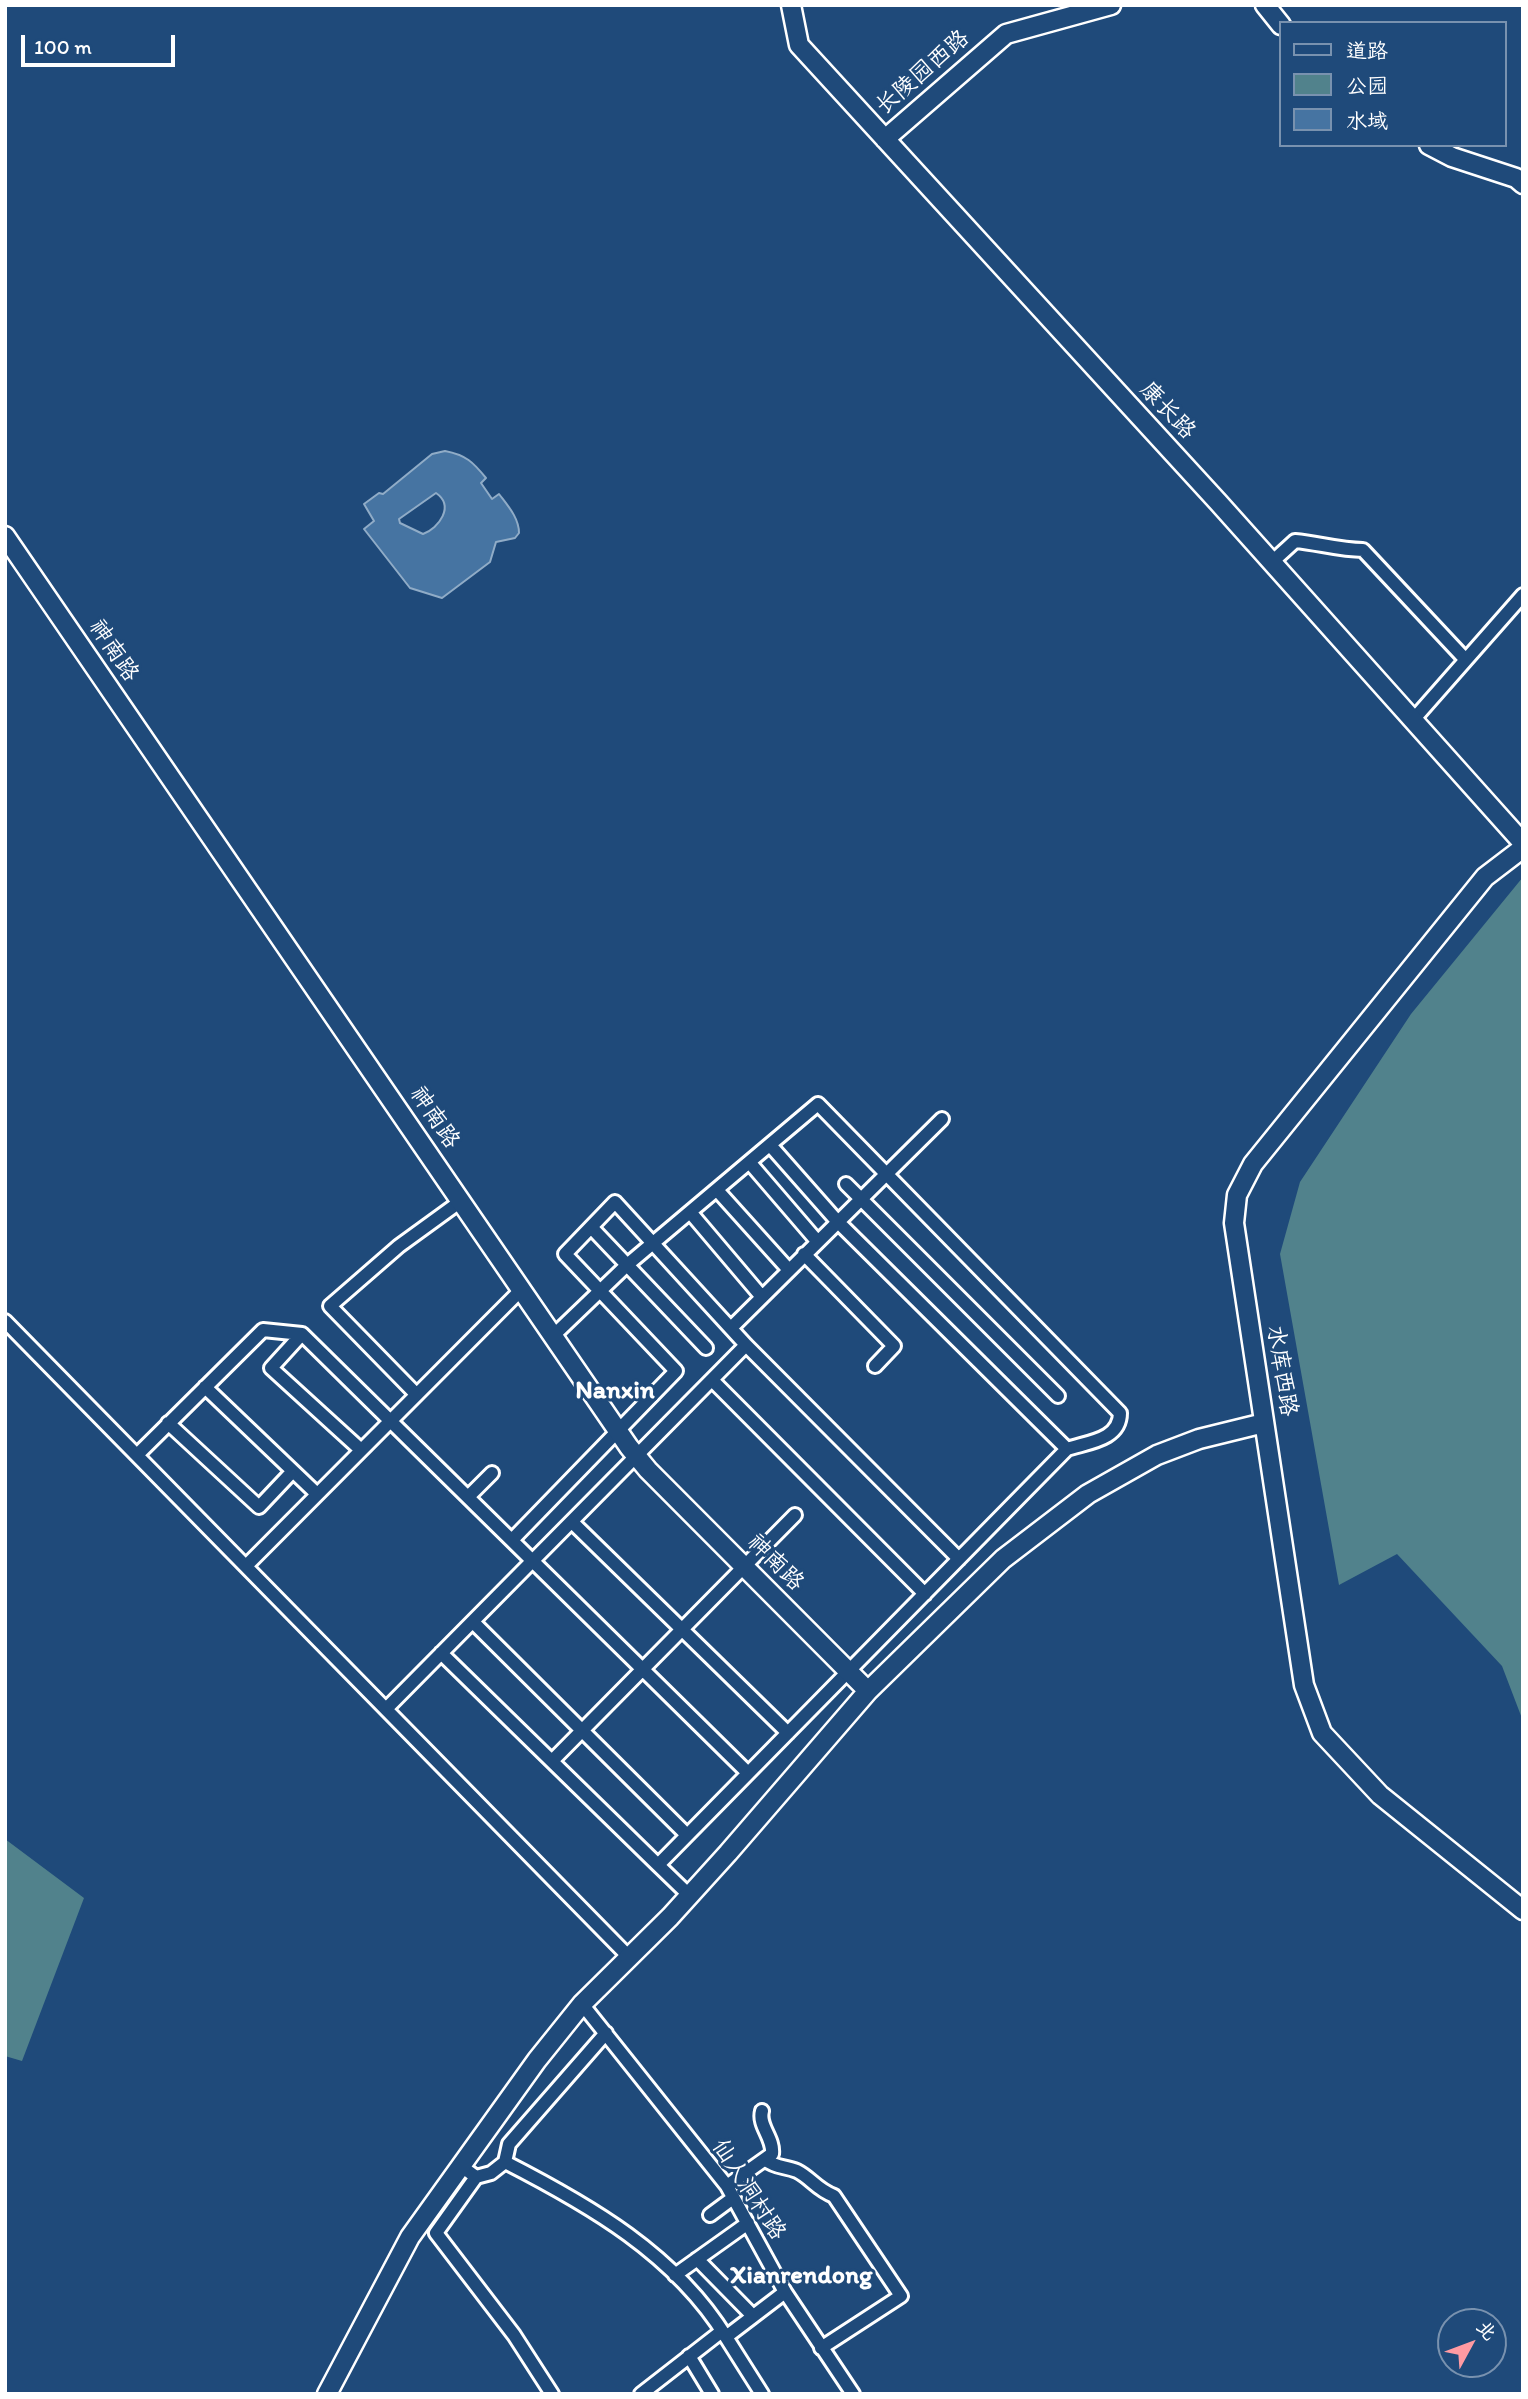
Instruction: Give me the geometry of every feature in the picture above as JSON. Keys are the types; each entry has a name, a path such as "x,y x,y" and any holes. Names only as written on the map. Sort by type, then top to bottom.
{"street":[{"name":"康长路","path":"791,5 799,46 1272,562 1521,840"},
{"name":"长陵园西路","path":"885,139 1006,34 1111,5"},
{"path":"1265,5 1280,24"},
{"path":"1433,147 1452,157 1516,178 1523,184"},
{"name":"神南路","path":"5,536 636,1456 868,1691"},
{"path":"1272,562 1295,541 1314,542 1338,550 1363,550 1465,659"},
{"path":"1413,720 1523,595"},
{"name":"水库西路","path":"1521,840 1485,877 1253,1164 1237,1195 1234,1223 1304,1685 1322,1733 1380,1795 1523,1910"},
{"path":"552,1336 627,1265 818,1104 1120,1413 1120,1424 1113,1434 1067,1449 658,1865"},
{"path":"732,1327 942,1119"},
{"path":"770,1145 837,1221 1067,1449"},
{"path":"750,1163 817,1241"},
{"path":"846,1184 1058,1396"},
{"path":"717,1190 789,1270"},
{"path":"416,1394 330,1307 399,1246 461,1201"},
{"path":"512,1540 676,1371 565,1254 615,1202 746,1345 959,1559"},
{"path":"690,1212 762,1297"},
{"path":"591,1227 706,1348"},
{"path":"804,1254 894,1346 875,1366"},
{"path":"246,1566 521,1290"},
{"path":"5,1321 630,1958"},
{"path":"137,1455 263,1330 302,1334 748,1773"},
{"path":"302,1334 271,1368 361,1450"},
{"path":"386,1709 746,1345"},
{"path":"712,1380 925,1594"},
{"path":"205,1387 317,1494"},
{"path":"169,1423 259,1507 293,1471"},
{"path":"327,2394 410,2237 537,2060 582,2004 690,1896 868,1691 1003,1559 1088,1494 1157,1455 1199,1439 1264,1423"},
{"path":"468,1497 492,1473"},
{"path":"552,1761 795,1515"},
{"path":"572,1522 788,1733"},
{"path":"472,1622 687,1835"},
{"path":"442,1653 690,1896"},
{"name":"仙人洞村路","path":"582,2004 730,2192 785,2292 853,2394"},
{"path":"552,2394 522,2346 436,2233 476,2177 491,2173 505,2162 509,2144 606,2033"},
{"path":"710,2215 730,2192 772,2154 773,2147 761,2117 762,2111"},
{"path":"766,2160 774,2167 794,2170 807,2177 816,2189 834,2196 901,2297 821,2348"},
{"path":"505,2162 596,2211 675,2275 692,2291 724,2334 759,2393"},
{"path":"461,2166 476,2177"},
{"path":"675,2275 748,2223"},
{"path":"697,2259 753,2316"},
{"path":"642,2394 689,2356 753,2316 785,2292"},
{"path":"689,2356 712,2394"}],"green space":[{"path":"1523,877 1523,1721 1502,1666 1397,1554 1339,1585 1280,1254 1300,1182 1411,1014"},
{"path":"5,1839 84,1898 22,2061 5,2056"}],"water":[{"path":"445,451 473,463 486,478 481,483 492,499 499,494 515,517 519,533 515,538 496,542 490,562 442,598 410,588 364,529 374,521 364,504 379,493 383,494 432,454","holes":["436,493 442,498 443,516 429,531 423,534 400,523 399,519"]}],"district":[{"name":"Nanxin","path":"615,1391"},
{"name":"Xianrendong","path":"801,2276"}]}
